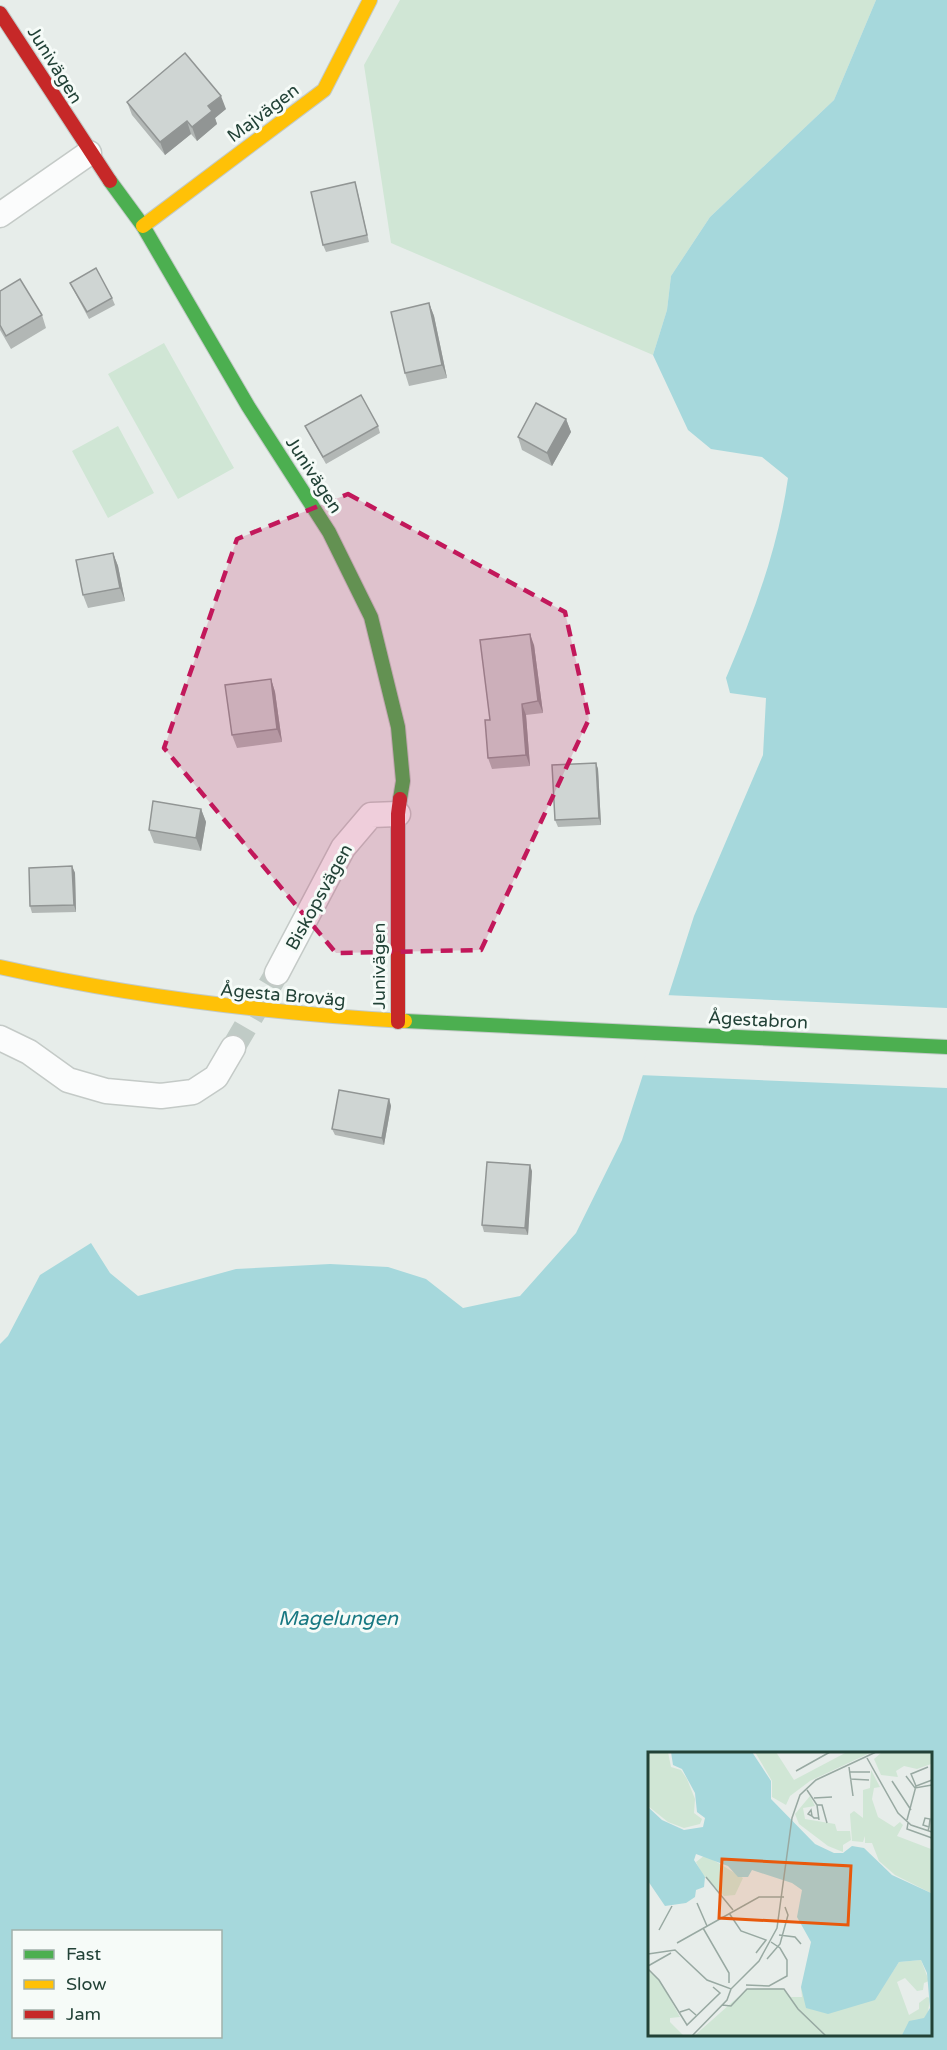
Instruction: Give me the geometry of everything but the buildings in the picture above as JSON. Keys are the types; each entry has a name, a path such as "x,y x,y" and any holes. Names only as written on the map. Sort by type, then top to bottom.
{"street":[{"name":"Majvägen","path":"143,226 324,90 370,0"},
{"name":"Junivägen","path":"0,13 89,153 143,226 248,406 329,532 371,617 398,727 404,781 398,814 398,1022"},
{"path":"0,215 89,153"},
{"name":"Biskopsvägen","path":"277,973 343,848 371,815 398,814"},
{"name":"Ågesta Broväg","path":"0,967 106,990 215,1007 398,1022 567,1029"},
{"name":"Ågestabron","path":"567,1029 947,1047"},
{"path":"0,1038 29,1052 68,1080 106,1091 161,1096 193,1092 216,1077 233,1048"}],"highlighted area":[{"path":"348,494 565,612 589,719 481,950 336,953 164,748 237,539"}],"green space":[{"path":"400,0 876,0 834,100 710,217 671,276 667,310 653,355 391,243 364,65"},
{"path":"164,343 234,468 178,499 108,374"},
{"path":"118,426 154,493 108,518 72,451"}],"water":[{"name":"Magelungen","path":"876,0 947,0 947,2050 0,2050 0,1344 8,1336 40,1275 91,1243 110,1273 138,1296 236,1269 330,1264 388,1267 426,1279 463,1308 520,1296 576,1233 622,1140 694,916 763,755 766,698 730,693 726,678 764,580 778,530 788,478 762,457 711,449 688,430 653,355 667,310 671,276 710,217 834,100"}],"pier":[{"path":"665,995 947,1008 947,1088 639,1075"}],"tunnel":[{"path":"233,1048 277,973"}],"traffic: fast":[{"path":"110,181 143,226 248,406 329,532 371,617 398,727 403,781 400,799"},
{"path":"405,1021 947,1047"}],"traffic: slow":[{"path":"143,226 324,90 370,0"},
{"path":"0,967 101,987 201,1002 405,1021"}],"traffic: jam":[{"path":"0,13 110,181"},
{"path":"398,1022 398,814 400,799"}]}
